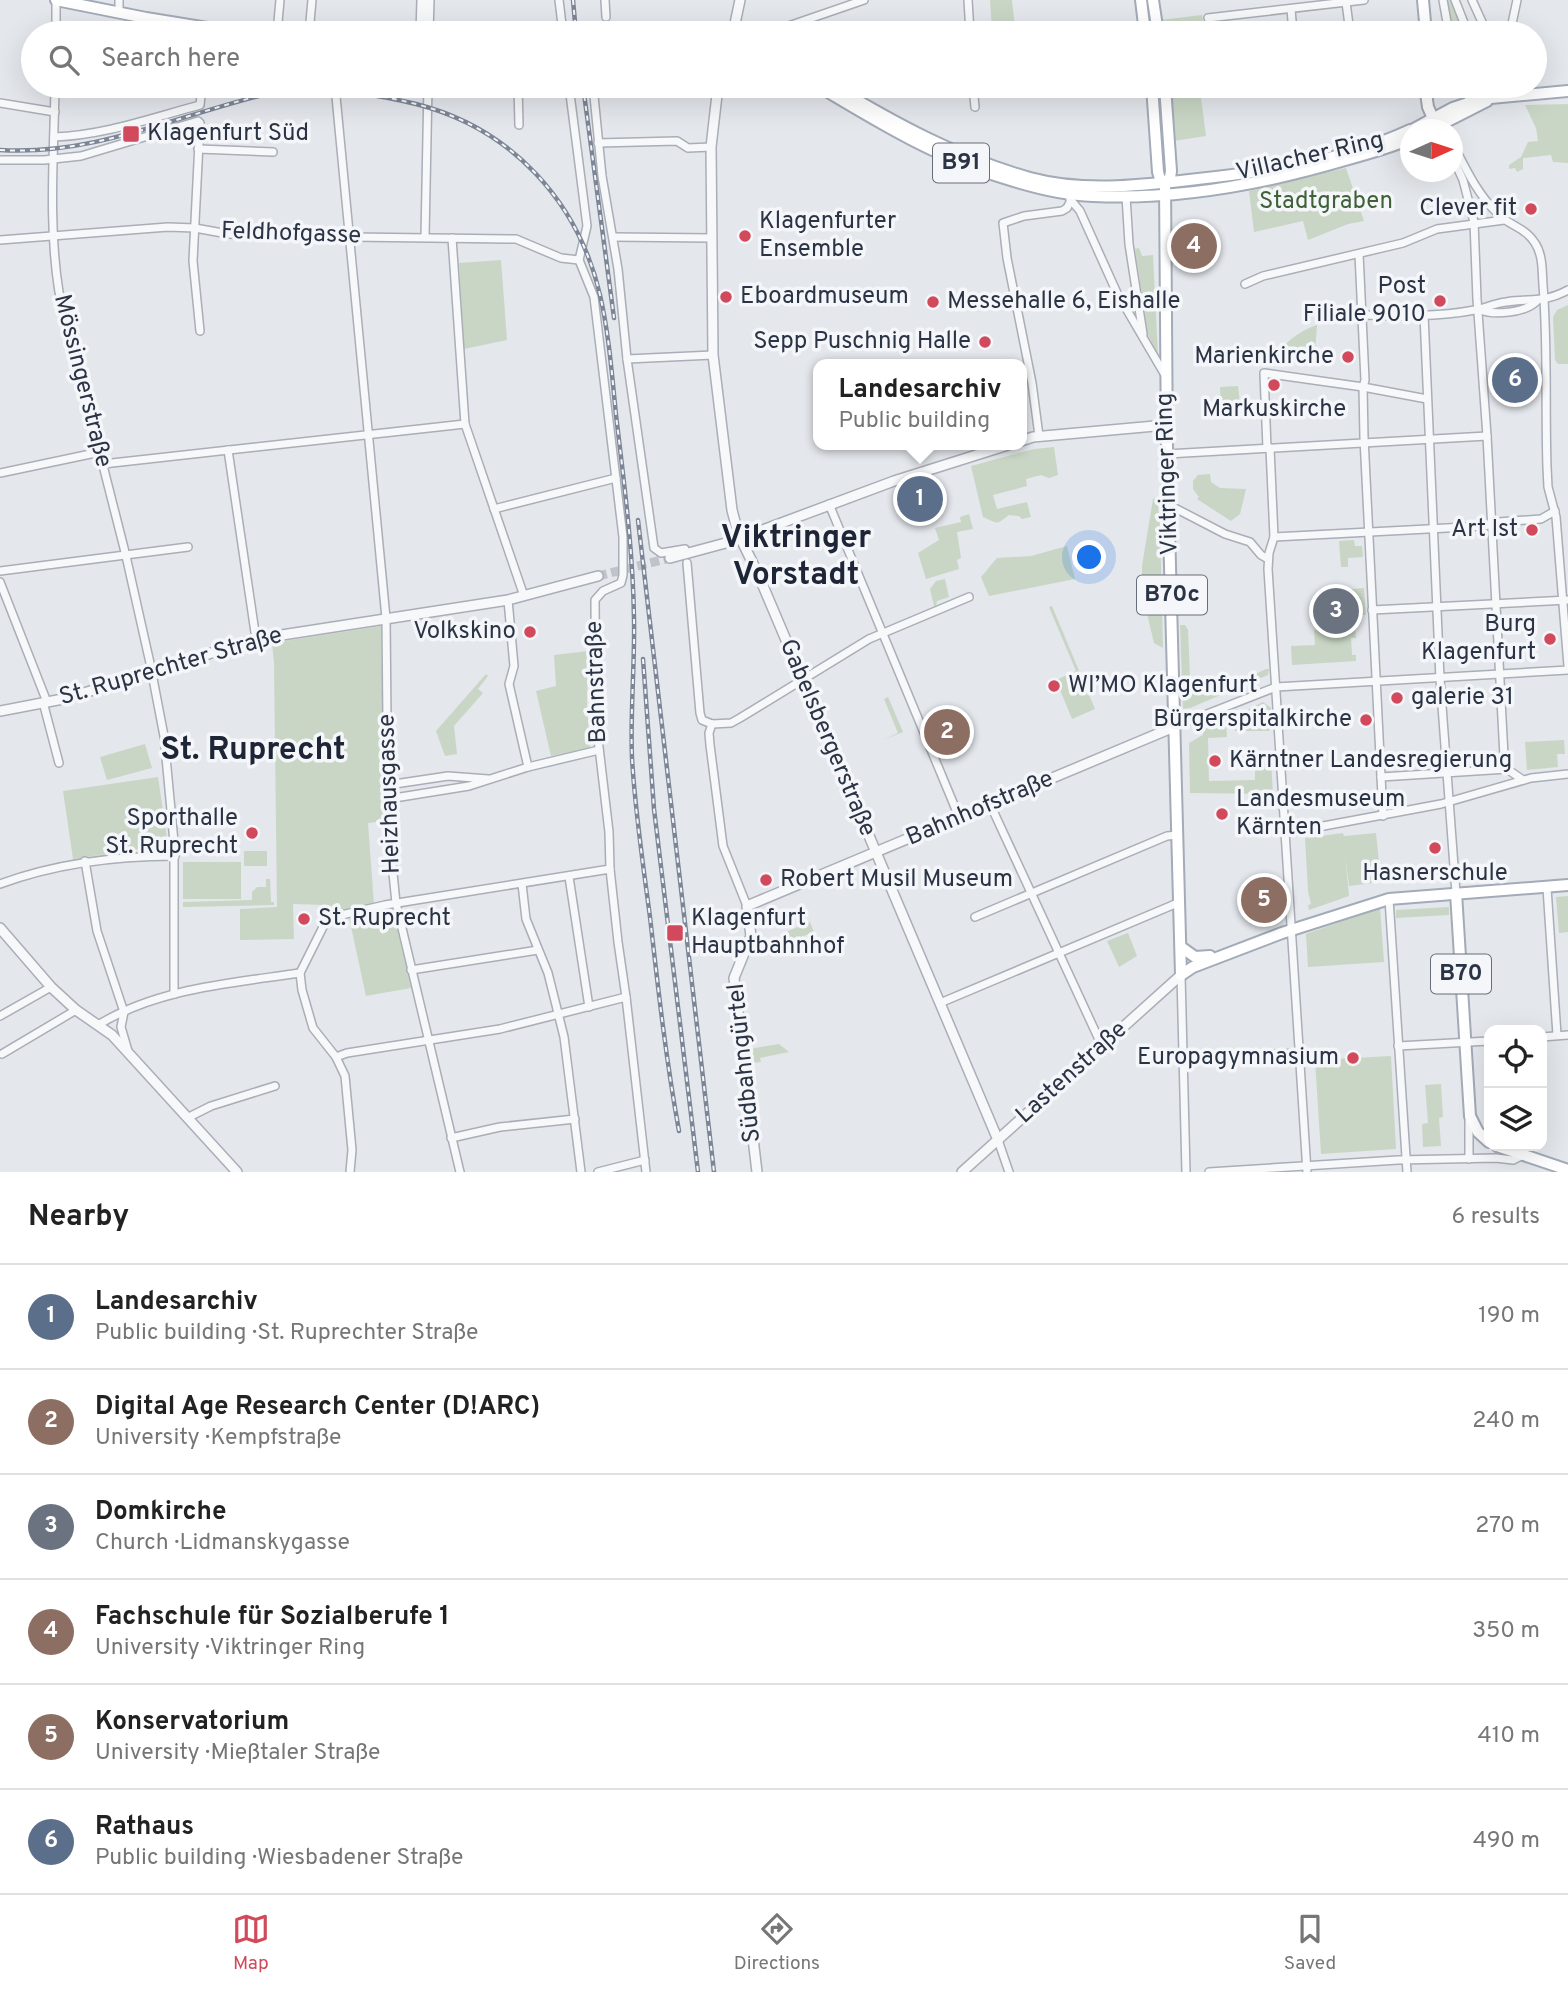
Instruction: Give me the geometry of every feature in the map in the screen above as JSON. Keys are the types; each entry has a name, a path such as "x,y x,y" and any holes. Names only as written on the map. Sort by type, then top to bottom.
{"main road":[{"path":"56,0 158,21"},
{"path":"1141,0 1144,21"},
{"path":"1153,0 1156,21"},
{"path":"1423,0 1425,21"},
{"name":"Villacher Ring","path":"1547,91 1568,91"},
{"name":"B91","path":"838,98 890,129 967,165 1012,180 1069,193 1126,196 1166,188"},
{"name":"B91","path":"853,98 933,142 1069,193 1098,187 1166,188"},
{"path":"1153,98 1158,172 1166,188"},
{"path":"1166,98 1170,158 1170,178 1166,188"},
{"path":"1428,98 1428,107 1435,119"},
{"path":"1432,98 1437,119"},
{"name":"Villacher Ring","path":"1445,119 1479,98"},
{"name":"Villacher Ring","path":"1447,119 1483,98"},
{"name":"Villacher Ring","path":"1166,188 1198,179 1266,172 1366,146 1400,134"},
{"name":"Villacher Ring","path":"1166,188 1260,182 1400,143"},
{"path":"1170,158 1182,173 1198,179"},
{"name":"Viktringer Ring","path":"1166,188 1166,425 1181,975"},
{"path":"1181,975 1193,967 1227,954 1389,899 1568,885"},
{"name":"B70","path":"1456,893 1470,1116"},
{"path":"1181,947 1199,957 1227,954"},
{"path":"1470,1116 1484,1137"},
{"path":"1511,1151 1568,1170"}],"street":[{"path":"56,0 56,21"},
{"path":"118,13 119,0"},
{"path":"277,21 279,0"},
{"path":"310,21 312,0"},
{"path":"421,21 422,0"},
{"path":"429,0 429,21"},
{"path":"559,0 561,21"},
{"path":"605,0 606,17"},
{"path":"736,21 740,0"},
{"path":"801,21 864,0"},
{"path":"968,0 969,21"},
{"path":"1261,0 1264,12"},
{"path":"1208,18 1364,0"},
{"path":"1443,0 1447,21"},
{"path":"1455,0 1463,21"},
{"path":"1472,0 1482,21"},
{"path":"1513,21 1517,0"},
{"path":"1346,2 1348,21"},
{"path":"1291,9 1292,21"},
{"name":"Mössingerstraße","path":"55,98 52,236 59,292 126,556 152,671 169,774 175,856 174,994"},
{"path":"54,138 121,129 200,105 201,98"},
{"name":"Heizhausgasse","path":"336,98 386,618 391,864 396,903 411,970 460,1172"},
{"path":"425,237 428,98"},
{"path":"518,98 519,125"},
{"path":"571,98 587,226 579,260"},
{"path":"594,98 654,548 661,553 684,549 687,559 702,720 712,724 731,723 883,633 969,597"},
{"name":"Gabelsbergerstraße","path":"717,98 711,147 713,355 732,510 741,537 998,1140 1009,1172"},
{"path":"974,98 975,107"},
{"path":"1468,98 1469,102"},
{"path":"0,103 55,112"},
{"path":"0,160 54,159 85,155 198,121 200,124 193,261 200,331"},
{"path":"598,143 677,141 688,148 711,147"},
{"path":"198,149 273,152"},
{"path":"1463,170 1475,222 1498,674 1507,769"},
{"path":"1174,727 1276,687 1440,679 1568,668 1565,600 1555,512 1548,487 1542,263 1536,245 1526,232 1505,220 1463,174"},
{"path":"1039,436 1003,222 1062,211 1067,208 1069,193"},
{"path":"1069,193 1080,211 1117,293 1166,376"},
{"path":"1126,196 1129,244 1144,338"},
{"path":"1245,284 1263,276 1403,243 1437,229 1505,220"},
{"name":"Feldhofgasse","path":"0,240 168,228 195,228 228,234 516,239 561,258 579,260"},
{"path":"613,237 712,238"},
{"path":"452,238 465,424 524,596"},
{"path":"1359,254 1368,533 1383,816"},
{"name":"Bahnstraße","path":"579,260 594,298 623,537 621,583 603,591 595,600 595,709 609,832 610,869 646,1172"},
{"path":"1362,315 1412,316 1478,309 1490,304 1564,296 1568,290"},
{"path":"1424,315 1445,772 1456,893"},
{"path":"627,359 713,355"},
{"path":"1307,1169 1268,559 1274,537 1264,373 1427,399"},
{"path":"103,464 465,424"},
{"path":"1027,439 1166,425"},
{"path":"1167,454 1487,436"},
{"path":"228,450 256,639"},
{"path":"670,558 687,559 829,504 993,450"},
{"path":"0,473 100,452"},
{"path":"494,509 615,478"},
{"path":"829,504 959,817"},
{"path":"1169,505 1225,534 1250,542 1268,559"},
{"path":"1274,537 1491,525 1498,522 1541,519 1555,512"},
{"path":"0,571 188,547"},
{"name":"St. Ruprechter Straße","path":"0,711 68,698 256,639 508,600 598,576"},
{"path":"0,582 45,702 59,764"},
{"path":"508,600 514,670 509,684 528,767"},
{"path":"1372,610 1565,600"},
{"path":"712,724 709,733 720,832 729,864 747,906"},
{"name":"Bahnhofstraße","path":"747,906 1174,727"},
{"path":"388,799 469,786 528,767 599,750"},
{"path":"1381,777 1507,769 1523,780"},
{"path":"1286,833 1383,816 1507,787 1523,780 1568,774"},
{"path":"388,785 448,776 489,779"},
{"path":"990,804 1102,1046"},
{"path":"975,917 1167,836 1178,835"},
{"path":"0,884 24,875 85,861 175,856"},
{"path":"85,861 97,931 124,1012 121,1027 130,1055"},
{"path":"350,1172 352,1150 347,1084 336,1057 313,1028 304,1000 300,973 325,923 337,916 396,903 610,869"},
{"path":"569,877 589,1007"},
{"path":"522,884 526,919 548,973 564,1037 581,1172"},
{"path":"1547,888 1557,1035"},
{"path":"1389,899 1407,1172"},
{"path":"940,1003 1180,902"},
{"name":"Südbahngürtel","path":"747,906 751,936 736,971 735,985 757,1172"},
{"path":"0,928 51,987 76,1010 112,1035 237,1172"},
{"path":"411,970 538,950"},
{"path":"98,1025 124,1012 174,994 300,973"},
{"path":"1181,975 1186,1172"},
{"name":"Lastenstraße","path":"962,1172 1181,975"},
{"path":"0,1016 51,987"},
{"path":"336,1057 504,1028 626,997"},
{"path":"2,1054 76,1010"},
{"path":"1547,1036 1568,1035"},
{"path":"1398,1046 1484,1041"},
{"path":"1183,1059 1300,1053"},
{"path":"187,1118 211,1106 275,1086"},
{"path":"1469,1159 1470,1116"},
{"path":"451,1138 500,1127 575,1119"},
{"path":"1209,1172 1307,1169 1406,1161 1496,1158 1513,1160 1523,1155"},
{"path":"598,1172 645,1160"}],"green space":[{"path":"990,0 1012,0 1014,21 991,21"},
{"path":"1445,0 1452,0 1461,21 1449,21"},
{"path":"1202,15 1203,21 1161,21"},
{"path":"1170,98 1201,98 1206,136 1174,141"},
{"path":"1568,104 1568,163 1553,162 1551,155 1523,158 1523,169 1517,172 1515,168 1509,169 1509,165 1521,157 1528,142 1538,141 1536,128 1525,105"},
{"name":"Stadtgraben","path":"1346,168 1364,221 1348,224 1308,240 1303,221 1254,232 1249,191"},
{"path":"1139,248 1142,256 1153,255 1158,355 1148,335 1135,249"},
{"path":"501,260 507,340 464,349 459,263"},
{"path":"1568,305 1568,364 1558,364 1555,360 1553,317 1557,310"},
{"path":"1317,325 1314,364 1271,361 1291,339"},
{"path":"1238,386 1241,413 1221,414 1220,387"},
{"path":"1054,447 1058,475 1049,478 1041,475 1026,479 1027,486 993,495 997,509 1027,502 1031,517 1022,519 1009,515 997,522 983,517 971,466 1034,449"},
{"path":"1210,474 1211,482 1220,488 1246,489 1240,514 1231,521 1197,499 1199,497 1193,489 1193,481 1198,475"},
{"path":"1157,497 1163,648 1154,643 1142,592 1142,566 1153,499"},
{"path":"969,514 973,529 957,532 961,558 957,560 959,569 926,579 918,553 939,540 935,528 961,522 960,517"},
{"path":"1354,540 1355,546 1362,546 1363,557 1348,558 1348,567 1341,567 1339,541"},
{"path":"1067,546 1075,579 989,596 981,577 997,558 1031,556"},
{"path":"945,579 949,597 937,601 936,607 930,589 936,581"},
{"path":"1364,588 1366,615 1347,616 1345,590"},
{"path":"1052,606 1095,709 1072,719 1056,680 1076,671 1049,607"},
{"path":"1180,625 1185,625 1188,630 1190,677 1247,678 1269,669 1268,675 1183,709"},
{"path":"381,626 385,821 368,823 374,905 335,913 325,905 293,904 294,939 240,940 240,909 277,907 272,643"},
{"path":"1355,626 1356,638 1351,638 1352,655 1356,655 1356,661 1292,665 1291,646 1315,645 1314,630 1328,629 1332,636 1337,638 1342,635 1342,628"},
{"path":"588,651 587,705 590,748 551,756 536,691 556,686 554,655"},
{"path":"486,674 488,676 478,689 483,693 454,726 457,754 445,756 436,731"},
{"path":"888,697 903,732 883,740 898,733 884,699"},
{"path":"1263,702 1271,708 1272,725 1269,731 1235,731 1235,716"},
{"path":"1226,720 1227,737 1208,738 1209,781 1255,780 1255,766 1271,760 1273,794 1190,793 1189,743 1203,735 1203,726"},
{"path":"1564,740 1565,754 1557,754 1558,767 1527,770 1525,742"},
{"path":"145,744 152,768 107,780 100,757"},
{"path":"158,777 168,845 73,859 63,791"},
{"path":"1343,833 1344,836 1376,833 1381,882 1349,886 1345,854 1349,896 1309,910 1308,905 1311,904 1305,838"},
{"path":"244,851 267,851 267,866 244,866"},
{"path":"183,862 241,862 241,899 183,899"},
{"path":"266,879 270,879 271,902 274,902 274,905 183,907 183,902 252,900 252,892 257,887 266,887"},
{"path":"1568,896 1568,932 1559,933 1556,897"},
{"path":"1449,907 1449,915 1396,918 1396,910"},
{"path":"1380,908 1384,962 1308,967 1306,934"},
{"path":"390,909 393,911 411,988 366,996 349,917"},
{"path":"810,922 814,932 788,942 788,931"},
{"path":"1128,933 1137,956 1119,967 1107,941"},
{"path":"779,1044 789,1052 760,1058 761,1062 751,1063 749,1049"},
{"path":"1391,1056 1396,1149 1321,1154 1315,1060"},
{"path":"1441,1084 1441,1146 1423,1147 1422,1124 1428,1123 1425,1085"}],"tunnel":[{"path":"598,576 670,558"}],"railway":[{"path":"573,0 575,21"},
{"path":"0,150 70,147 104,140 252,98"},
{"path":"389,98 450,115 482,131 510,150 535,173 557,200 575,229 590,261 600,295 608,340 632,567 632,758 635,798 679,1131"},
{"path":"585,98 614,318"},
{"path":"638,520 714,1172"},
{"path":"643,659 654,809 698,1172"}],"place":[{"name":"Klagenfurt Süd","path":"131,134"},
{"name":"Clever fit","path":"1531,209"},
{"name":"Klagenfurter Ensemble","path":"745,236"},
{"name":"Fachschule für Sozialberufe 1","path":"1194,246"},
{"name":"Eboardmuseum","path":"726,297"},
{"name":"Post Filiale 9010","path":"1440,301"},
{"name":"Messehalle 6, Eishalle","path":"933,302"},
{"name":"Sepp Puschnig Halle","path":"985,342"},
{"name":"Marienkirche","path":"1348,357"},
{"name":"Rathaus","path":"1515,380"},
{"name":"Markuskirche","path":"1274,385"},
{"name":"Landesarchiv","path":"920,499"},
{"name":"Art Ist","path":"1532,530"},
{"name":"Domkirche","path":"1336,611"},
{"name":"Volkskino","path":"530,632"},
{"name":"Burg Klagenfurt","path":"1550,639"},
{"name":"WI’MO Klagenfurt","path":"1054,686"},
{"name":"galerie 31","path":"1397,698"},
{"name":"Bürgerspitalkirche","path":"1366,720"},
{"name":"Digital Age Research Center (D!ARC)","path":"947,732"},
{"name":"Kärntner Landesregierung","path":"1215,761"},
{"name":"Landesmuseum Kärnten","path":"1222,814"},
{"name":"Sporthalle St. Ruprecht","path":"252,833"},
{"name":"Hasnerschule","path":"1435,848"},
{"name":"Robert Musil Museum","path":"766,880"},
{"name":"Konservatorium","path":"1264,900"},
{"name":"St. Ruprecht","path":"304,919"},
{"name":"Klagenfurt Hauptbahnhof","path":"675,933"},
{"name":"Europagymnasium","path":"1353,1058"}],"district":[{"name":"Viktringer Vorstadt","path":"796,558"},
{"name":"St. Ruprecht","path":"253,751"}]}
